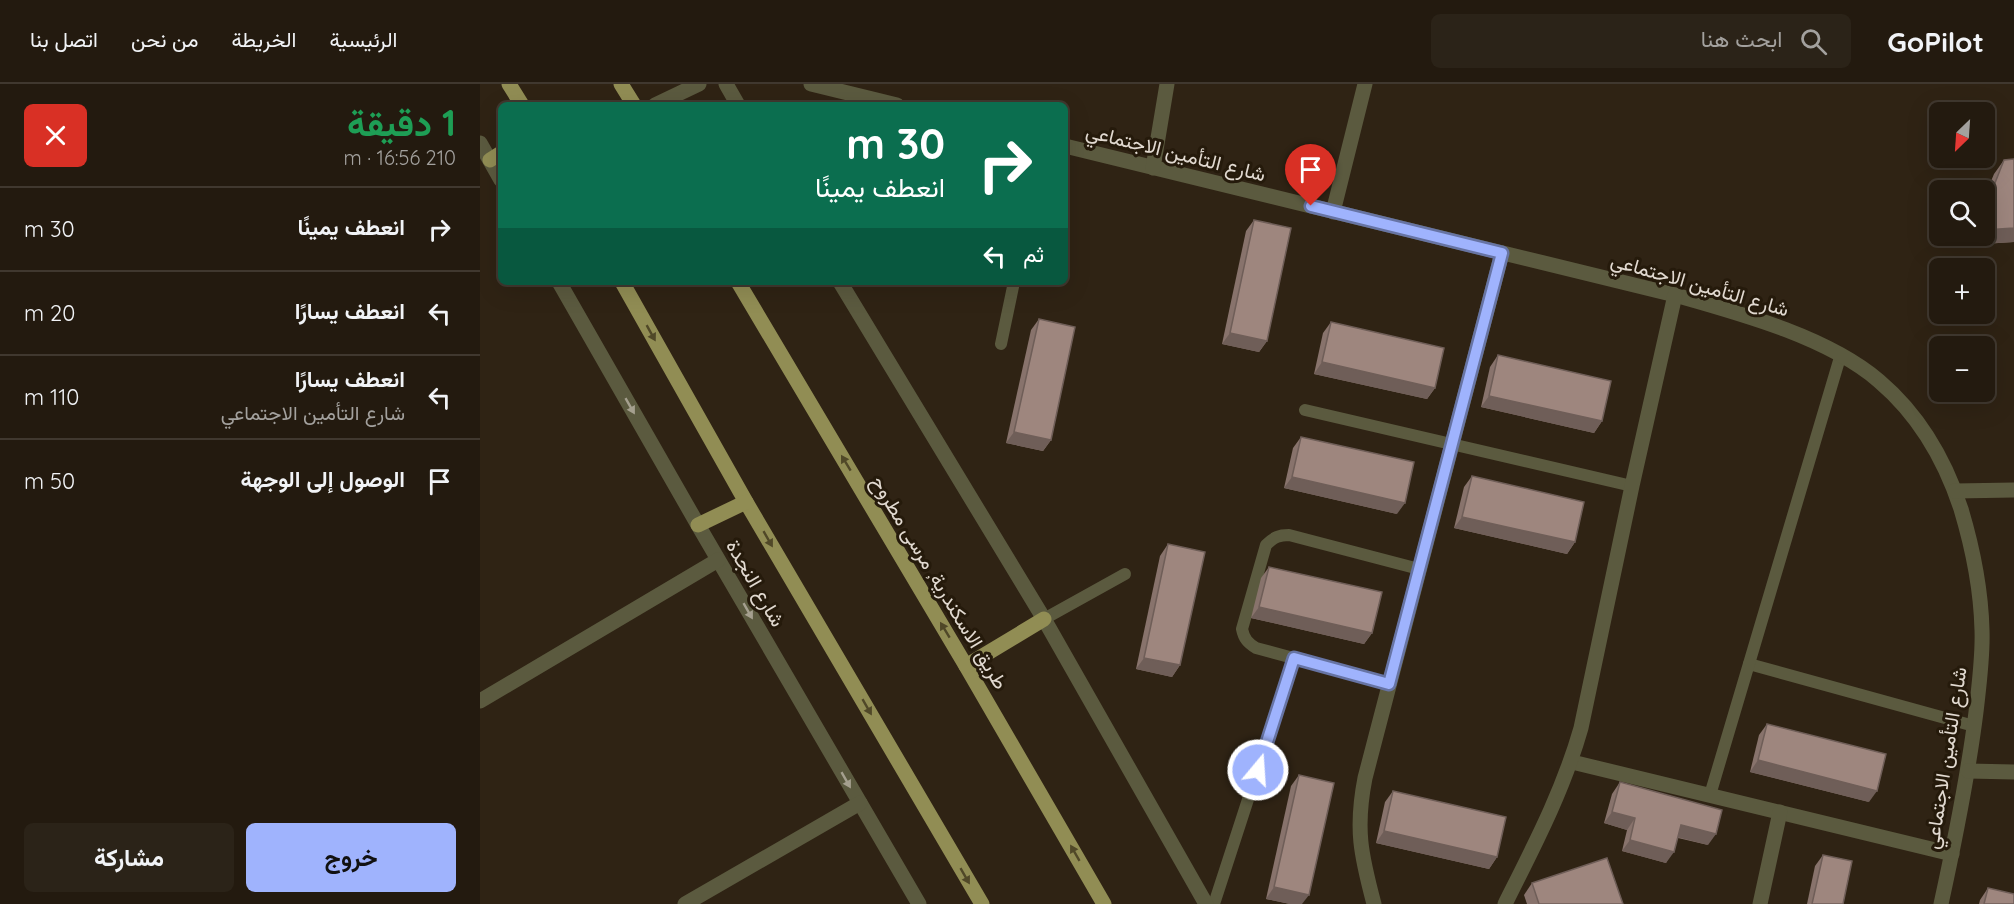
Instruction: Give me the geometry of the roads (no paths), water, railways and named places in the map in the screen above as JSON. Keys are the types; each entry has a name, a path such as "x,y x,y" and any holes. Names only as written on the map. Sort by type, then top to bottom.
{"main road":[{"path":"510,84 520,102"},
{"path":"621,84 632,102"},
{"path":"624,285 746,502 982,904"},
{"name":"طريق الاسكندرية, مرسى مطروح","path":"740,285 1104,904"},
{"path":"698,525 746,502"},
{"path":"966,666 1044,619"}],"street":[{"path":"662,102 699,84"},
{"path":"726,84 736,102"},
{"path":"811,84 885,102"},
{"path":"1153,168 1167,84"},
{"path":"1333,212 1365,84"},
{"path":"480,143 495,156"},
{"name":"شارع التأمين الاجتماعي","path":"1068,147 1732,310 1841,354 1879,380 1911,412 1937,450 1955,491 1969,537 1978,584 1982,631 1980,681 1968,771 1941,904"},
{"path":"1374,904 1362,859 1359,832 1360,805 1389,684 1502,253"},
{"name":"شارع النجدة","path":"561,285 919,904"},
{"path":"842,285 1044,619 1206,904"},
{"path":"1505,904 1550,813 1572,762 1675,295"},
{"path":"1955,491 2014,490"},
{"path":"480,701 718,560"},
{"path":"1572,762 1952,854"},
{"path":"1968,771 2014,772"},
{"path":"685,904 860,802"},
{"path":"1760,904 1780,812"}],"lane":[{"path":"1001,344 1013,285"},
{"path":"1710,795 1841,354"},
{"path":"1305,410 1632,486"},
{"path":"1389,684 1256,648 1249,644 1242,629 1266,545 1272,538 1281,535 1289,536 1419,569"},
{"path":"1044,619 1125,574"},
{"path":"1214,904 1294,658"},
{"path":"1749,664 1974,726"}]}
